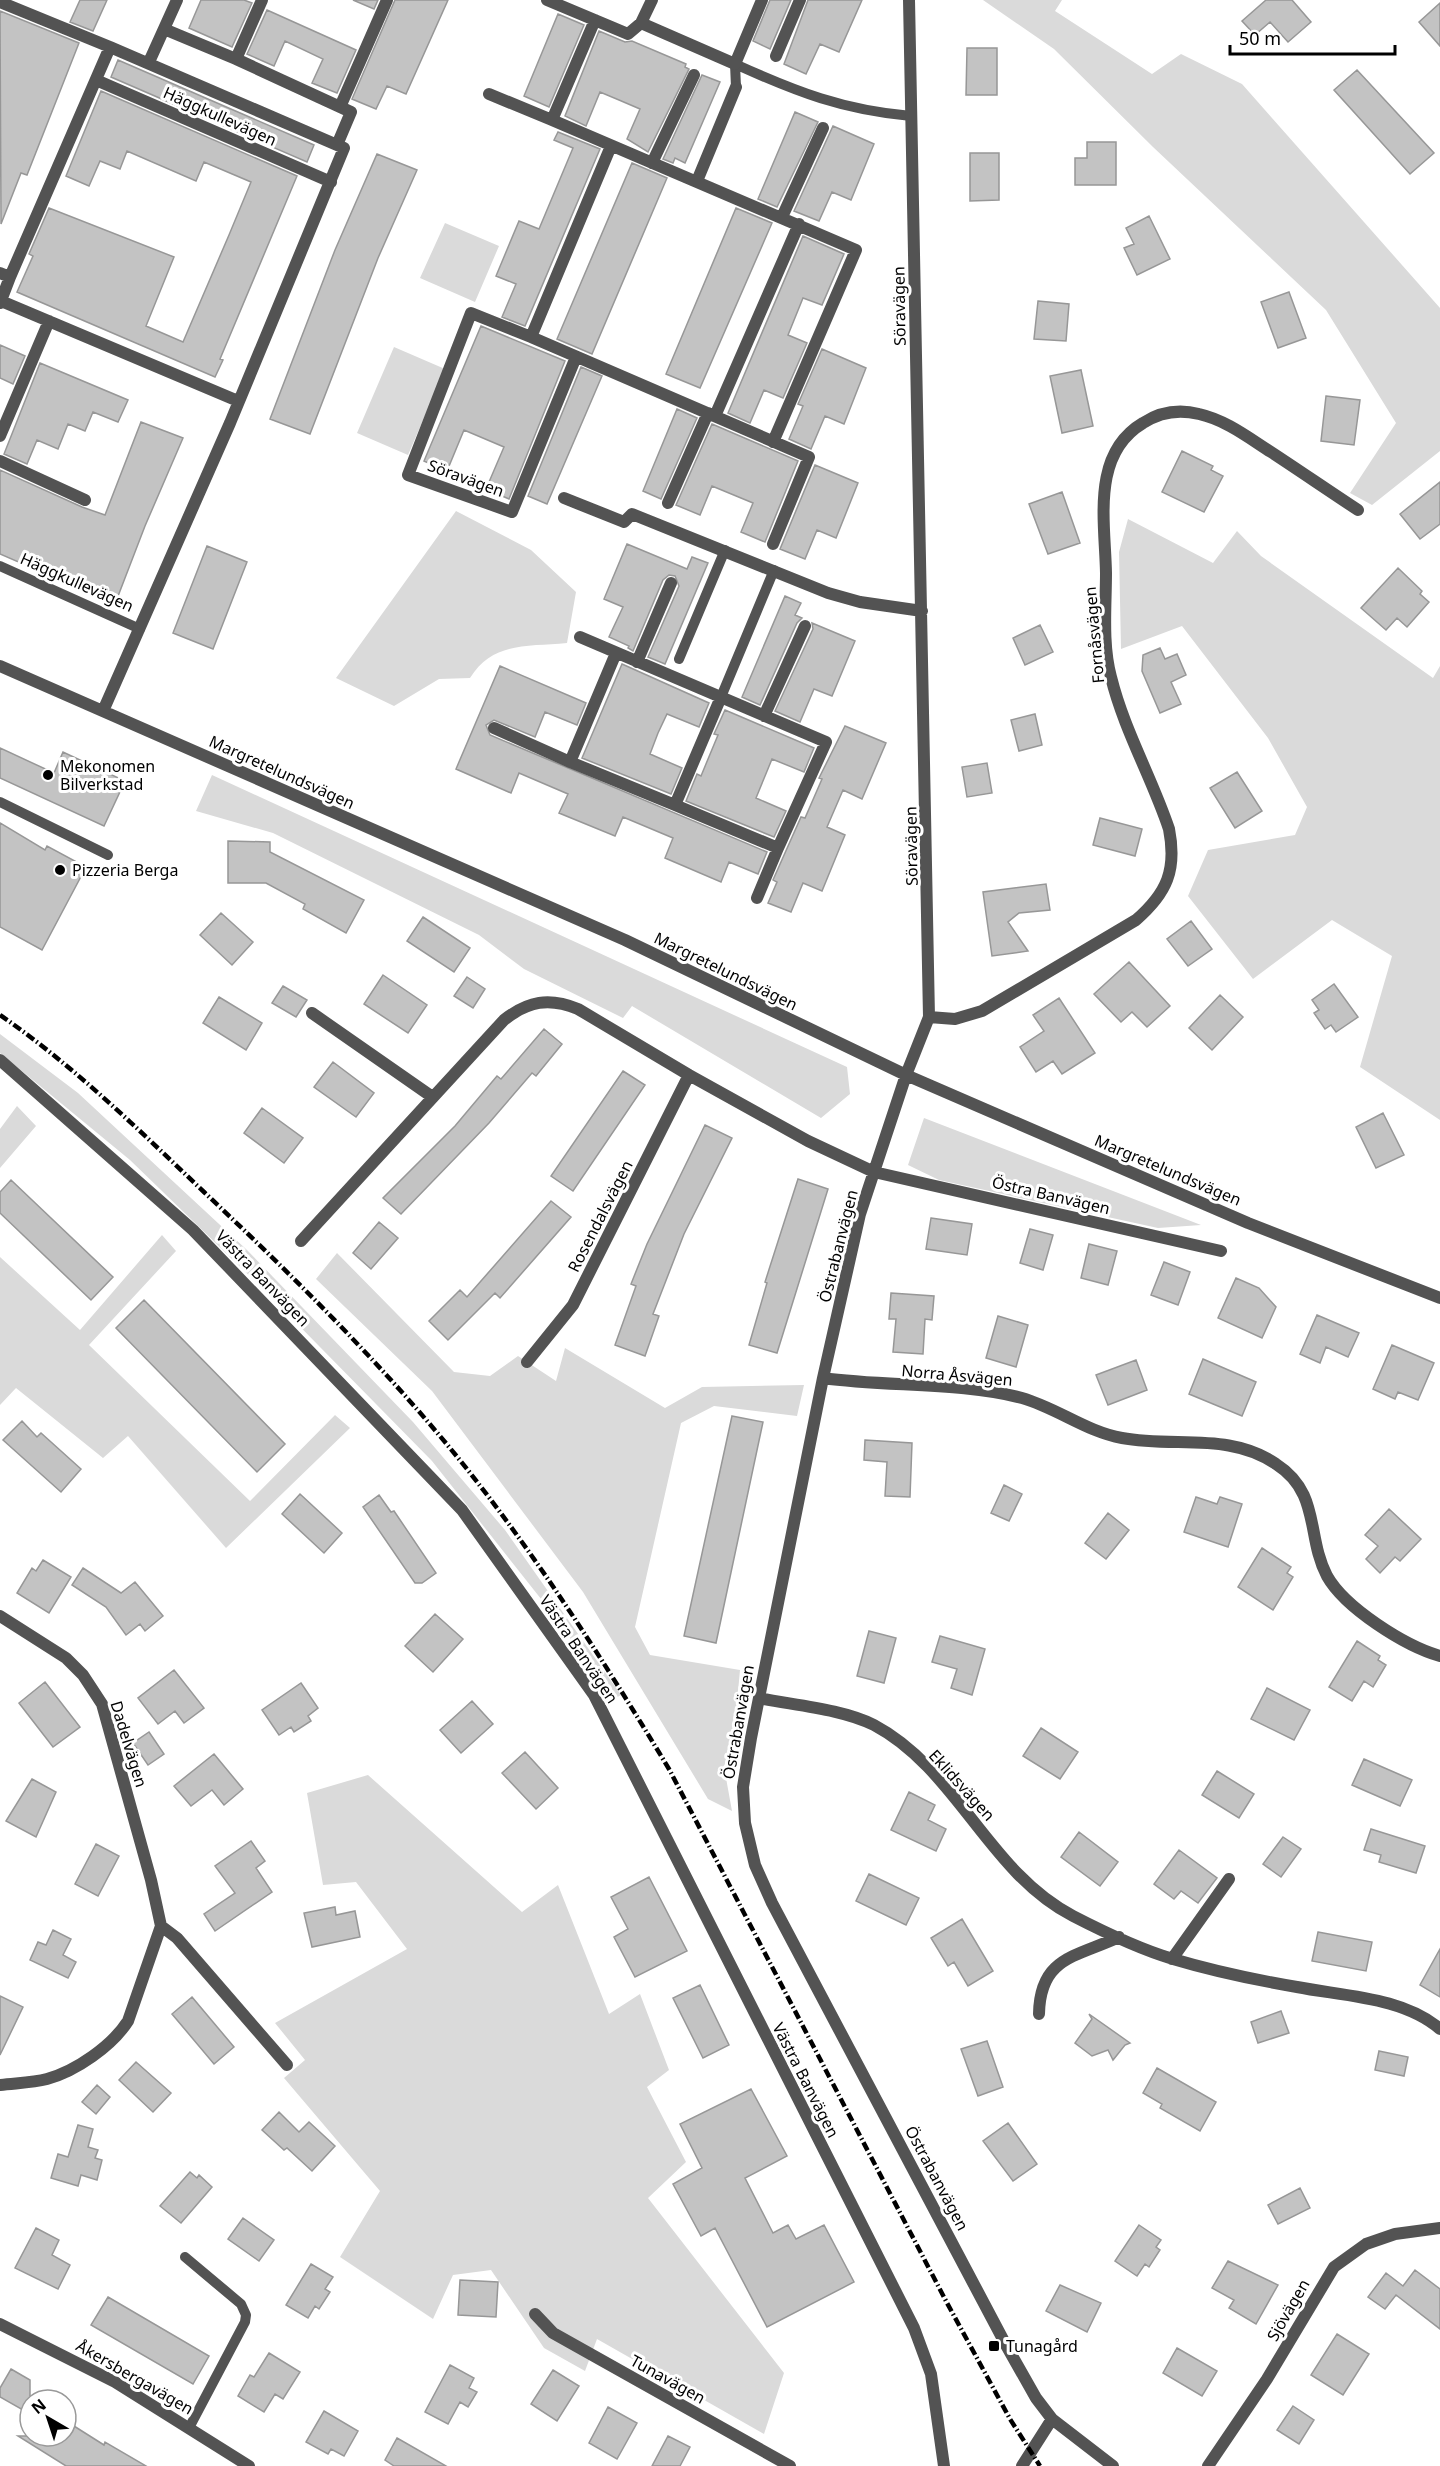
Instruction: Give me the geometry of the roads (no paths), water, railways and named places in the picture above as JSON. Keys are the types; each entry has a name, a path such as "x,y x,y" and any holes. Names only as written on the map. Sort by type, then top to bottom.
{"street":[{"path":"150,63 177,0"},
{"path":"236,59 262,0"},
{"path":"164,29 340,107 387,0"},
{"path":"547,0 628,34 641,23 652,0"},
{"path":"641,23 735,64 762,0"},
{"path":"776,56 800,0"},
{"name":"Söravägen","path":"906,1075 929,1017 909,0"},
{"name":"Häggkullevägen","path":"0,2 150,63 344,148 238,402 104,711"},
{"path":"552,120 595,20"},
{"path":"110,47 5,275 1,302 238,402"},
{"path":"652,163 694,75"},
{"name":"Häggkullevägen","path":"96,80 331,182"},
{"path":"697,182 736,87"},
{"path":"489,94 856,250 773,442"},
{"name":"Häggkullevägen","path":"337,145 351,112 340,107"},
{"path":"782,217 823,128"},
{"path":"531,338 611,146"},
{"path":"668,503 712,415 799,224"},
{"name":"Söravägen","path":"576,357 512,512 408,475 471,314 576,357 809,457 773,544"},
{"path":"0,436 49,321"},
{"name":"Fornåsvägen","path":"929,1017 955,1019 982,1011 1136,920 1153,906 1172,868 1173,851 1169,830 1119,704 1110,674 1106,621 1105,483 1110,458 1117,447 1137,426 1161,414 1179,411 1198,413 1242,433 1358,510"},
{"path":"0,461 85,501"},
{"path":"564,498 624,522 632,514 828,592 860,602 922,611"},
{"path":"637,662 671,583"},
{"path":"764,716 805,626"},
{"path":"580,637 826,742 757,898"},
{"path":"570,762 616,652"},
{"name":"Margretelundsvägen","path":"0,666 625,940 906,1075 1248,1223 1440,1298"},
{"path":"675,805 721,697"},
{"path":"494,728 778,848"},
{"path":"301,1241 431,1096 504,1020 529,1004 545,1001 562,1003 578,1009 689,1075 808,1141 874,1172"},
{"path":"312,1013 431,1096"},
{"name":"Västra Banvägen","path":"0,1060 193,1230 462,1510 594,1695 914,2328 932,2374 944,2466"},
{"name":"Rosendalsvägen","path":"527,1362 573,1305 689,1075"},
{"name":"Östrabanvägen","path":"906,1075 860,1214 823,1378 743,1787 745,1823 755,1865 772,1903 1036,2398 1052,2419 1113,2466"},
{"name":"Östra Banvägen","path":"874,1172 1221,1251"},
{"name":"Norra Åsvägen","path":"823,1378 866,1384 966,1390 1020,1398 1050,1408 1100,1432 1123,1438 1229,1443 1252,1451 1277,1464 1305,1494 1328,1576 1347,1599 1393,1633 1440,1656"},
{"name":"Dadelvägen","path":"0,1616 66,1658 83,1676 102,1704 151,1880 161,1926"},
{"name":"Eklidsvägen","path":"759,1698 851,1717 873,1725 898,1742 940,1780 1024,1880 1071,1915 1172,1959 1295,1987 1384,2003 1440,2029"},
{"path":"1172,1959 1228,1879"},
{"path":"0,2085 48,2079 71,2069 119,2035 128,2021 161,1926 177,1938 287,2065"},
{"path":"1039,2014 1039,1994 1046,1978 1058,1964 1075,1954 1119,1937"},
{"name":"Sjövägen","path":"1208,2466 1267,2379 1334,2267 1366,2244 1395,2234 1440,2228"},
{"name":"Tunavägen","path":"535,2314 553,2333 790,2466"},
{"name":"Åkersbergavägen","path":"0,2324 115,2382 249,2466"},
{"path":"1022,2466 1052,2419"}],"lane":[{"path":"736,87 735,64 814,98 846,107 911,116"},
{"path":"679,659 725,550"},
{"name":"Häggkullevägen","path":"0,566 140,629"},
{"path":"721,697 774,570"},
{"path":"0,801 108,855"},
{"path":"185,2257 241,2304 246,2315 245,2322 189,2427"}],"railway":[{"path":"0,1015 54,1055 105,1099 307,1292 437,1432 521,1541 598,1654 669,1769 946,2301 1010,2419 1040,2466"}],"place":[{"name":"Mekonomen Bilverkstad","path":"48,775"},
{"name":"Pizzeria Berga","path":"60,870"},
{"name":"Tunagård","path":"994,2346"}]}
